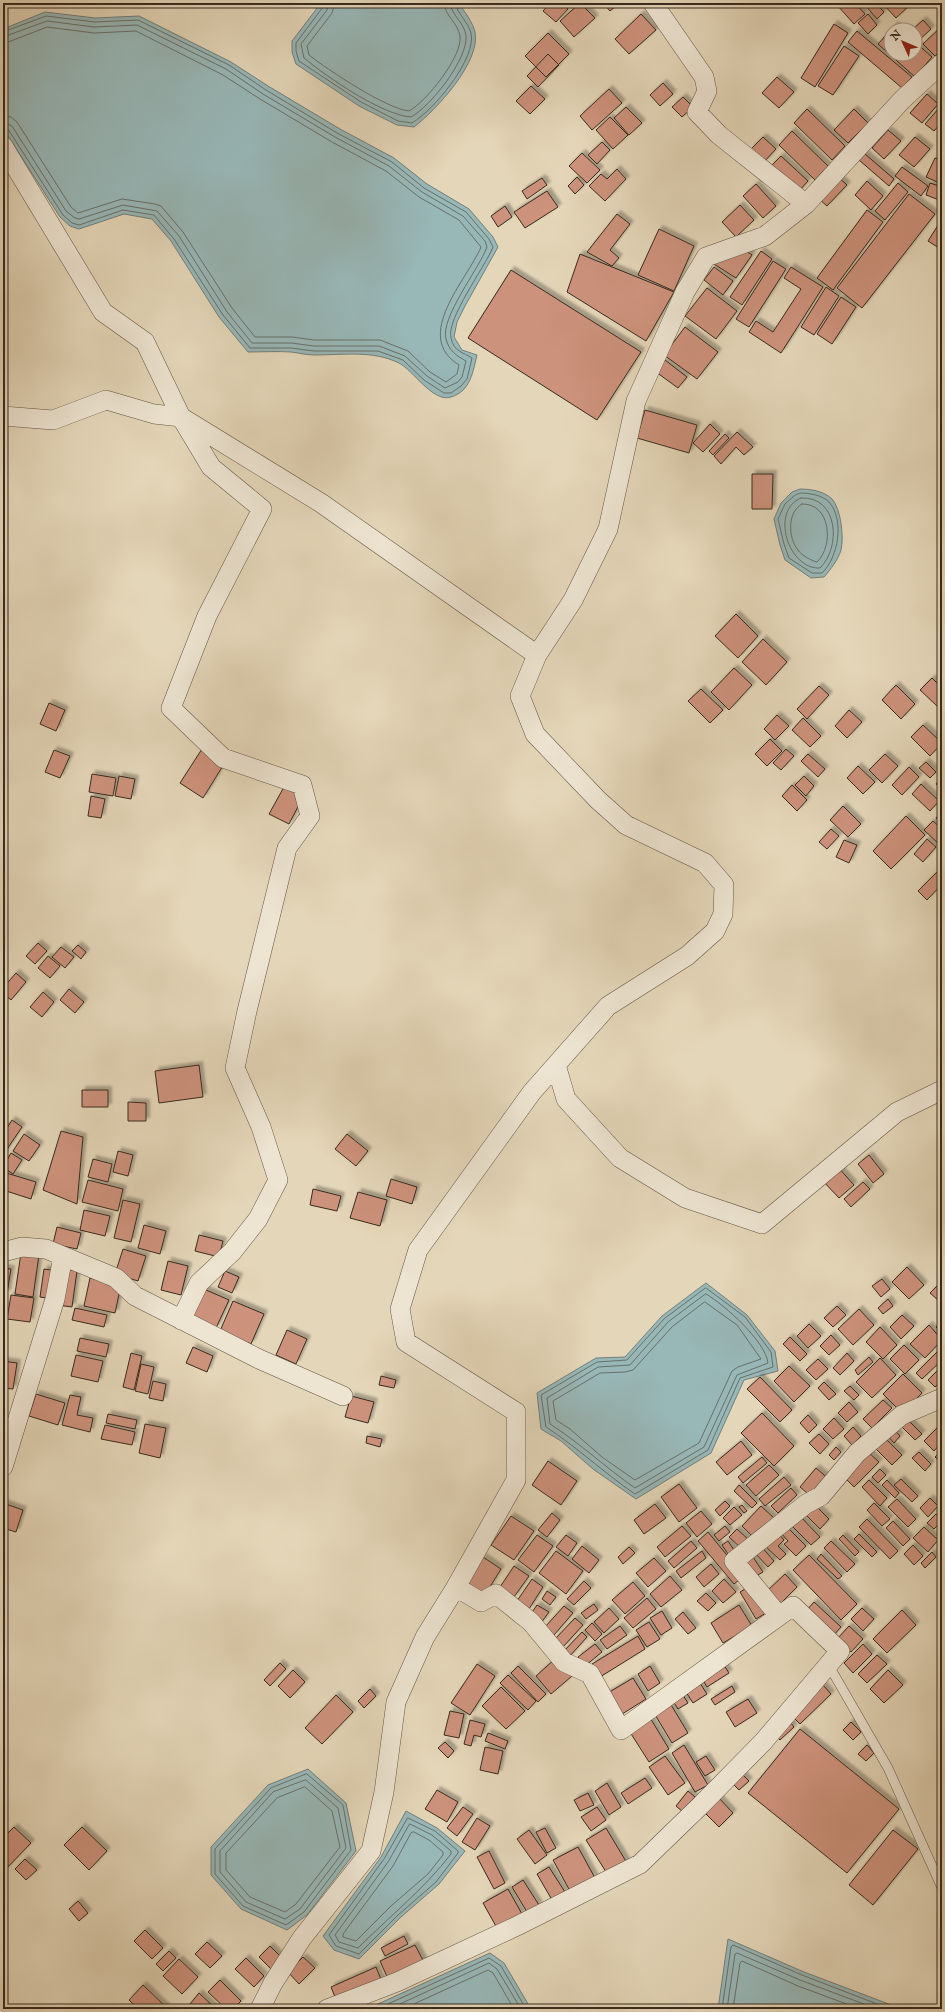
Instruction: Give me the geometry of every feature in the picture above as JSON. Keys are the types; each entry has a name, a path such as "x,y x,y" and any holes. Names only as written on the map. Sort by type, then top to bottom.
{"street":[{"path":"653,3 704,77 707,91 697,112 719,135 806,204"},
{"path":"260,2009 273,1983 302,1938 371,1851 384,1792 396,1702 425,1637 456,1587 516,1480 516,1412 406,1342 400,1309 418,1250 532,1092 608,1006 687,956 715,930 724,914 724,884 705,863 626,826 593,796 535,734 520,696 538,654 573,600 608,529 636,401 692,280 706,257 765,236 806,204 902,100 942,63"},
{"path":"3,146 103,312 145,342 181,417 211,467 262,509 207,616 171,708 223,758 302,785 310,816 287,848 246,1011 235,1068 261,1128 278,1180 258,1219 232,1252 199,1283 181,1320"},
{"path":"3,416 53,420 106,400 154,414 181,417 320,502 538,654"},
{"path":"556,1065 566,1099 620,1158 685,1198 762,1224 897,1112 942,1090"},
{"path":"3,1252 22,1247 46,1249 116,1278 135,1296 181,1320 260,1359 343,1396"},
{"path":"3,1467 55,1299 63,1256"},
{"path":"779,1616 734,1561 806,1504 821,1496 858,1453 902,1415 942,1398"},
{"path":"327,2009 397,1982 510,1930 640,1864 763,1742 840,1651 793,1606 621,1730 590,1674 564,1662 531,1622 496,1594 481,1602 456,1587"}],"lane":[{"path":"828,1664 888,1768 942,1888"}],"water":[{"path":"321,3 458,3 466,13 475,32 475,44 471,57 455,84 434,109 414,127 397,125 359,106 296,64 292,52 292,41"},
{"path":"45,12 95,18 139,16 231,62 340,129 394,158 427,184 469,209 493,237 498,247 457,322 454,337 462,350 477,355 470,380 463,390 451,397 444,398 430,391 399,363 379,356 358,354 312,355 291,352 248,352 219,317 171,241 152,219 124,214 79,229 70,226 60,217 3,128 3,29"},
{"path":"800,489 817,491 829,496 838,509 840,516 842,531 841,550 834,564 824,577 811,578 785,560 780,545 774,519 781,503 792,492"},
{"path":"706,1283 747,1315 775,1351 778,1371 744,1380 711,1453 636,1499 593,1469 561,1441 541,1429 537,1393 596,1358 625,1357 662,1316"},
{"path":"308,1769 346,1803 356,1851 307,1915 287,1930 241,1909 211,1875 211,1847 268,1785"},
{"path":"406,1811 437,1828 465,1851 439,1884 401,1917 359,1959 334,1950 323,1936 381,1857"},
{"path":"728,1939 804,1972 894,2006 893,2009 718,2009"},
{"path":"490,1953 504,1963 531,2009 367,2009"}],"building":[{"path":"550,3 562,3 568,9 556,22 543,11"},
{"path":"580,3 595,18 574,37 560,21"},
{"path":"603,3 620,3 610,11"},
{"path":"839,3 855,3 865,14 854,24 837,5"},
{"path":"867,3 875,3 884,12 877,19 865,5"},
{"path":"908,3 910,5 896,18 883,4"},
{"path":"641,14 656,30 629,54 615,39"},
{"path":"868,14 877,25 868,34 858,23"},
{"path":"923,20 931,29 923,36 923,22 921,22"},
{"path":"834,24 848,33 815,87 801,78"},
{"path":"942,26 942,49 935,56 923,44"},
{"path":"857,31 883,53 883,62 894,62 912,77 902,88 848,42"},
{"path":"548,33 569,54 546,77 525,56"},
{"path":"883,38 883,48 878,44"},
{"path":"844,46 859,56 833,95 818,86"},
{"path":"923,49 932,57 915,77 898,62 923,62"},
{"path":"548,54 559,65 538,87 527,76"},
{"path":"777,77 794,92 779,108 762,93"},
{"path":"663,83 673,94 660,106 650,95"},
{"path":"531,86 545,99 530,114 516,101"},
{"path":"942,88 942,99 937,94"},
{"path":"609,89 622,103 592,130 580,116"},
{"path":"927,94 938,104 922,123 910,113"},
{"path":"683,97 693,107 682,117 672,107"},
{"path":"626,107 642,123 629,135 614,118"},
{"path":"940,107 942,108 942,122 934,131 925,124"},
{"path":"807,109 845,146 832,160 794,123"},
{"path":"854,109 868,123 848,143 834,130"},
{"path":"610,117 628,135 613,149 596,130"},
{"path":"888,130 901,141 884,159 872,148"},
{"path":"792,131 828,166 815,180 779,145"},
{"path":"763,137 776,149 764,162 751,149"},
{"path":"915,137 930,149 914,167 899,155"},
{"path":"602,142 610,150 597,164 588,155"},
{"path":"582,153 600,170 587,183 569,166"},
{"path":"865,154 894,179 889,186 859,160"},
{"path":"781,156 808,181 798,192 771,166"},
{"path":"935,158 942,161 942,184 926,177"},
{"path":"902,167 928,186 921,196 895,176"},
{"path":"617,169 626,179 605,201 589,186 601,174 607,179"},
{"path":"837,176 847,185 827,206 818,198"},
{"path":"577,177 584,185 575,194 568,186"},
{"path":"542,178 547,185 527,199 522,191"},
{"path":"867,181 883,196 871,210 855,195"},
{"path":"898,183 908,192 885,220 875,211"},
{"path":"930,183 942,187 942,201 926,195"},
{"path":"756,184 776,206 763,218 743,196"},
{"path":"547,191 558,207 525,228 514,212"},
{"path":"909,194 935,214 862,308 837,288"},
{"path":"740,205 754,220 736,237 722,222"},
{"path":"505,206 512,217 498,227 491,216"},
{"path":"867,210 883,222 833,290 817,278"},
{"path":"617,214 630,224 610,250 619,258 612,266 587,252"},
{"path":"942,219 942,250 928,241"},
{"path":"659,229 694,246 674,291 638,275"},
{"path":"738,246 752,255 736,278 714,264 721,254 729,259"},
{"path":"761,251 772,259 742,305 730,297"},
{"path":"580,254 674,292 646,341 567,292"},
{"path":"773,261 786,269 749,327 736,319"},
{"path":"714,267 733,281 723,295 704,280"},
{"path":"791,267 823,287 781,353 749,332 756,321 773,332 801,289 784,278"},
{"path":"511,270 641,352 597,420 468,338"},
{"path":"826,287 839,296 814,335 801,327"},
{"path":"707,288 737,311 716,339 685,316"},
{"path":"841,297 856,307 832,344 817,334"},
{"path":"685,327 718,352 697,379 664,355"},
{"path":"665,360 687,377 678,388 656,372"},
{"path":"645,410 697,425 689,453 637,438"},
{"path":"710,424 720,434 703,452 693,443"},
{"path":"737,432 753,447 744,455 736,447 721,464 714,456"},
{"path":"725,434 729,438 713,455 709,451"},
{"path":"752,474 773,474 772,509 752,509"},
{"path":"736,614 758,636 738,658 715,636"},
{"path":"763,639 787,662 766,685 742,662"},
{"path":"734,668 752,685 729,710 711,692"},
{"path":"932,678 942,688 942,701 937,706 920,690"},
{"path":"896,685 915,704 901,719 882,700"},
{"path":"819,686 829,695 807,719 797,709"},
{"path":"701,689 723,710 710,723 688,701"},
{"path":"49,703 65,710 56,731 40,724"},
{"path":"849,710 862,722 847,738 835,726"},
{"path":"777,715 789,726 775,740 764,729"},
{"path":"803,718 821,736 810,747 792,730"},
{"path":"923,725 942,743 930,756 911,737"},
{"path":"770,739 782,751 767,766 755,754"},
{"path":"202,749 224,764 203,798 180,783"},
{"path":"786,749 794,756 781,770 773,763"},
{"path":"54,750 70,756 60,778 45,772"},
{"path":"808,754 825,769 818,777 801,761"},
{"path":"885,754 898,766 882,783 869,770"},
{"path":"926,762 936,772 930,778 919,768"},
{"path":"858,766 875,782 863,794 847,778"},
{"path":"909,767 919,777 902,795 892,785"},
{"path":"92,774 116,778 113,796 89,792"},
{"path":"119,776 135,779 131,799 115,796"},
{"path":"804,776 814,786 806,796 795,785"},
{"path":"942,777 942,790 936,784"},
{"path":"921,784 939,801 930,811 912,794"},
{"path":"792,785 807,800 797,811 782,796"},
{"path":"284,787 303,797 289,824 269,814"},
{"path":"91,796 105,799 101,818 88,816"},
{"path":"843,806 861,824 848,837 830,820"},
{"path":"942,811 942,823 936,818"},
{"path":"906,816 925,835 891,869 873,851"},
{"path":"933,821 942,829 942,847 924,830"},
{"path":"831,829 839,836 827,849 819,842"},
{"path":"927,839 936,847 923,862 914,854"},
{"path":"844,840 857,845 849,863 836,857"},
{"path":"942,867 942,884 927,900 918,891"},
{"path":"38,943 47,951 35,964 26,956"},
{"path":"78,945 86,952 81,959 72,951"},
{"path":"61,947 74,957 65,968 52,957"},
{"path":"48,956 60,966 50,978 38,968"},
{"path":"16,973 26,982 11,1000 3,993 3,988"},
{"path":"69,989 84,1002 75,1013 60,1000"},
{"path":"43,992 54,1002 42,1017 30,1007"},
{"path":"199,1065 203,1097 159,1103 155,1071"},
{"path":"82,1090 108,1090 108,1107 82,1107"},
{"path":"128,1102 146,1103 146,1121 128,1121"},
{"path":"12,1120 22,1127 3,1155 3,1125 7,1128"},
{"path":"61,1131 83,1137 77,1204 43,1190"},
{"path":"24,1134 40,1145 29,1161 13,1151"},
{"path":"347,1134 368,1151 356,1166 335,1149"},
{"path":"118,1151 133,1155 128,1176 113,1172"},
{"path":"11,1153 22,1160 13,1174 3,1167"},
{"path":"869,1155 884,1174 873,1183 858,1164"},
{"path":"93,1159 112,1164 108,1182 88,1177"},
{"path":"837,1166 854,1185 839,1198 822,1180"},
{"path":"3,1172 36,1182 31,1199 3,1190"},
{"path":"391,1179 417,1187 412,1204 386,1196"},
{"path":"88,1180 123,1189 118,1211 82,1202"},
{"path":"863,1182 870,1189 851,1207 844,1199"},
{"path":"313,1189 341,1196 337,1211 310,1205"},
{"path":"358,1192 387,1200 380,1226 350,1218"},
{"path":"123,1200 140,1204 131,1242 114,1238"},
{"path":"84,1210 110,1216 105,1236 80,1230"},
{"path":"144,1225 166,1231 160,1254 138,1248"},
{"path":"57,1227 81,1233 77,1249 53,1244"},
{"path":"199,1235 223,1241 219,1257 195,1251"},
{"path":"123,1249 146,1256 138,1281 115,1274"},
{"path":"21,1253 39,1255 33,1297 15,1294"},
{"path":"168,1261 188,1266 181,1295 161,1290"},
{"path":"907,1267 924,1285 909,1299 892,1282"},
{"path":"3,1268 11,1269 7,1293 3,1293"},
{"path":"63,1268 77,1271 72,1307 57,1305"},
{"path":"44,1269 57,1271 53,1299 40,1297"},
{"path":"225,1271 239,1277 232,1293 218,1287"},
{"path":"90,1278 121,1285 115,1313 84,1306"},
{"path":"882,1279 890,1289 881,1297 872,1286"},
{"path":"937,1286 942,1291 942,1298 939,1301 930,1293"},
{"path":"204,1289 229,1300 216,1328 191,1317"},
{"path":"11,1295 34,1298 30,1322 7,1319"},
{"path":"888,1299 893,1306 883,1314 878,1308"},
{"path":"233,1301 264,1314 251,1344 220,1331"},
{"path":"837,1306 846,1315 833,1327 824,1318"},
{"path":"75,1308 107,1315 104,1327 72,1320"},
{"path":"859,1309 874,1325 853,1345 838,1329"},
{"path":"902,1315 914,1326 901,1339 890,1327"},
{"path":"942,1320 942,1333 936,1327"},
{"path":"809,1324 821,1336 808,1348 797,1336"},
{"path":"929,1325 942,1340 925,1358 910,1344"},
{"path":"880,1327 897,1345 883,1359 866,1342"},
{"path":"287,1330 307,1339 296,1364 276,1355"},
{"path":"831,1335 840,1345 829,1355 820,1346"},
{"path":"790,1337 807,1354 800,1361 783,1344"},
{"path":"80,1338 109,1344 106,1357 77,1351"},
{"path":"904,1345 919,1360 905,1374 890,1359"},
{"path":"193,1347 213,1356 207,1372 186,1363"},
{"path":"942,1347 942,1360 922,1379 916,1373"},
{"path":"131,1353 142,1356 134,1390 123,1387"},
{"path":"847,1353 854,1361 840,1375 833,1368"},
{"path":"76,1355 103,1361 98,1382 71,1376"},
{"path":"869,1357 873,1362 858,1375 855,1370"},
{"path":"880,1358 896,1375 872,1398 856,1382"},
{"path":"818,1359 828,1369 816,1380 806,1370"},
{"path":"3,1361 17,1363 13,1389 3,1388"},
{"path":"141,1364 154,1367 148,1394 135,1391"},
{"path":"789,1366 810,1386 794,1402 774,1381"},
{"path":"942,1366 942,1381 935,1387 928,1380"},
{"path":"903,1374 922,1393 902,1413 883,1394"},
{"path":"381,1376 396,1380 394,1388 379,1385"},
{"path":"760,1377 792,1410 780,1422 747,1389"},
{"path":"153,1381 166,1384 163,1401 149,1398"},
{"path":"824,1382 836,1394 829,1400 818,1388"},
{"path":"850,1386 859,1395 854,1400 844,1391"},
{"path":"36,1394 65,1403 58,1425 29,1416"},
{"path":"70,1395 81,1397 77,1415 93,1418 90,1432 62,1425"},
{"path":"351,1396 374,1402 368,1423 345,1417"},
{"path":"883,1400 892,1408 872,1428 863,1419"},
{"path":"849,1402 858,1412 847,1422 838,1413"},
{"path":"762,1413 794,1446 774,1466 741,1433"},
{"path":"108,1414 137,1420 135,1429 106,1423"},
{"path":"808,1415 817,1425 809,1433 800,1423"},
{"path":"834,1418 844,1429 833,1439 823,1429"},
{"path":"907,1419 922,1434 915,1440 900,1425"},
{"path":"145,1424 166,1428 160,1458 139,1453"},
{"path":"105,1425 135,1432 132,1445 101,1439"},
{"path":"853,1427 861,1436 852,1445 844,1436"},
{"path":"892,1428 900,1436 894,1443 886,1434"},
{"path":"937,1428 942,1433 942,1442 934,1451 924,1441"},
{"path":"819,1434 829,1444 820,1454 809,1443"},
{"path":"367,1436 382,1439 380,1447 366,1443"},
{"path":"883,1436 902,1455 892,1465 873,1446"},
{"path":"741,1441 752,1455 727,1475 716,1462"},
{"path":"836,1447 841,1452 834,1460 829,1455"},
{"path":"868,1452 879,1462 854,1487 843,1476"},
{"path":"919,1452 931,1464 925,1471 912,1458"},
{"path":"940,1452 942,1454 942,1464 935,1457"},
{"path":"762,1457 767,1463 743,1483 738,1477"},
{"path":"548,1461 577,1481 561,1505 532,1485"},
{"path":"769,1465 779,1475 756,1496 746,1485"},
{"path":"816,1468 830,1480 813,1498 800,1487"},
{"path":"880,1469 886,1475 878,1483 872,1477"},
{"path":"784,1477 791,1485 765,1506 759,1499"},
{"path":"901,1479 918,1496 912,1502 894,1485"},
{"path":"869,1480 887,1498 880,1506 862,1487"},
{"path":"887,1480 899,1493 895,1498 882,1485"},
{"path":"679,1484 697,1508 679,1522 661,1497"},
{"path":"739,1485 757,1503 752,1508 734,1491"},
{"path":"791,1488 797,1495 778,1513 771,1506"},
{"path":"930,1498 938,1506 928,1517 920,1508"},
{"path":"897,1499 916,1519 908,1527 888,1507"},
{"path":"725,1501 730,1506 720,1516 715,1510"},
{"path":"3,1503 23,1510 16,1532 3,1528"},
{"path":"813,1503 829,1519 820,1529 804,1513"},
{"path":"874,1503 890,1519 882,1526 867,1510"},
{"path":"655,1504 666,1518 644,1534 634,1520"},
{"path":"742,1505 747,1511 744,1513 739,1507"},
{"path":"761,1506 775,1519 756,1540 742,1526"},
{"path":"734,1507 742,1515 730,1525 723,1518"},
{"path":"701,1511 712,1524 697,1537 686,1523"},
{"path":"552,1513 560,1520 547,1537 538,1530"},
{"path":"936,1514 942,1521 934,1529 927,1523"},
{"path":"799,1515 820,1537 811,1545 790,1524"},
{"path":"511,1516 534,1531 514,1560 491,1545"},
{"path":"867,1519 898,1551 890,1559 859,1527"},
{"path":"893,1521 910,1539 903,1546 886,1528"},
{"path":"682,1526 691,1536 665,1557 657,1547"},
{"path":"725,1526 730,1532 719,1541 714,1535"},
{"path":"787,1527 806,1546 796,1556 784,1544 788,1541 781,1533"},
{"path":"924,1527 938,1540 928,1552 913,1538"},
{"path":"737,1529 750,1541 742,1549 729,1537"},
{"path":"708,1532 744,1576 734,1584 698,1541"},
{"path":"777,1532 784,1540 778,1546 786,1554 780,1560 764,1545"},
{"path":"859,1534 877,1552 872,1557 854,1539"},
{"path":"537,1535 553,1546 534,1572 518,1560"},
{"path":"566,1535 577,1543 568,1556 556,1547"},
{"path":"843,1535 859,1552 855,1556 839,1539"},
{"path":"691,1541 697,1548 674,1568 668,1561"},
{"path":"728,1541 736,1553 730,1557 722,1545"},
{"path":"831,1541 855,1564 847,1572 824,1548"},
{"path":"942,1542 942,1553 937,1547"},
{"path":"760,1545 774,1561 768,1567 754,1552"},
{"path":"913,1545 923,1556 914,1565 904,1554"},
{"path":"582,1546 599,1560 589,1573 572,1559"},
{"path":"629,1547 635,1553 623,1564 618,1557"},
{"path":"556,1551 583,1571 566,1594 539,1573"},
{"path":"702,1551 706,1558 681,1578 676,1571"},
{"path":"932,1552 936,1557 925,1568 921,1563"},
{"path":"751,1554 763,1572 751,1579 740,1561"},
{"path":"821,1554 842,1576 838,1579 817,1559"},
{"path":"809,1555 857,1604 841,1620 793,1570"},
{"path":"483,1557 501,1569 483,1598 464,1585"},
{"path":"654,1558 666,1571 648,1587 636,1573"},
{"path":"711,1564 719,1574 704,1587 696,1577"},
{"path":"514,1566 529,1576 514,1597 500,1587"},
{"path":"785,1574 797,1587 779,1605 766,1592"},
{"path":"670,1576 682,1590 661,1607 650,1594"},
{"path":"532,1579 543,1587 529,1609 517,1601"},
{"path":"724,1579 736,1592 723,1603 712,1591"},
{"path":"584,1581 591,1588 574,1605 567,1599"},
{"path":"633,1582 645,1596 625,1614 612,1600"},
{"path":"750,1586 766,1613 756,1619 740,1592"},
{"path":"547,1591 556,1597 550,1605 542,1599"},
{"path":"706,1593 716,1603 708,1611 697,1601"},
{"path":"647,1598 656,1609 633,1628 624,1618"},
{"path":"814,1602 841,1627 832,1637 805,1612"},
{"path":"594,1604 598,1610 586,1619 581,1613"},
{"path":"537,1605 549,1612 541,1623 530,1615"},
{"path":"739,1605 752,1626 723,1643 711,1623"},
{"path":"564,1606 573,1613 554,1635 545,1627"},
{"path":"609,1608 619,1619 604,1633 594,1622"},
{"path":"862,1608 874,1619 863,1631 851,1619"},
{"path":"902,1610 916,1625 887,1653 873,1639"},
{"path":"662,1611 672,1628 661,1635 650,1618"},
{"path":"683,1612 696,1628 688,1634 675,1619"},
{"path":"575,1618 583,1625 563,1647 555,1639"},
{"path":"649,1622 660,1639 647,1647 636,1630"},
{"path":"592,1623 602,1634 595,1641 585,1630"},
{"path":"620,1626 627,1635 607,1649 600,1640"},
{"path":"849,1626 863,1639 851,1652 837,1639"},
{"path":"582,1632 587,1637 569,1657 563,1652"},
{"path":"638,1636 645,1649 600,1677 592,1664"},
{"path":"595,1644 602,1652 585,1666 578,1657"},
{"path":"863,1644 872,1654 853,1673 844,1663"},
{"path":"877,1655 887,1664 867,1683 858,1674"},
{"path":"556,1658 572,1676 551,1694 536,1676"},
{"path":"722,1662 729,1673 707,1687 700,1675"},
{"path":"280,1663 286,1669 270,1686 264,1680"},
{"path":"477,1664 495,1676 470,1715 451,1703"},
{"path":"518,1666 546,1694 538,1702 511,1673"},
{"path":"650,1666 660,1683 648,1691 638,1674"},
{"path":"293,1670 305,1682 290,1698 278,1686"},
{"path":"888,1670 903,1685 884,1703 870,1689"},
{"path":"508,1675 536,1701 528,1710 500,1683"},
{"path":"633,1678 646,1699 619,1716 606,1694"},
{"path":"698,1680 707,1694 693,1703 684,1689"},
{"path":"823,1685 831,1694 800,1724 792,1716"},
{"path":"732,1686 735,1692 715,1705 711,1699"},
{"path":"501,1687 525,1711 506,1729 482,1706"},
{"path":"370,1689 376,1696 364,1708 358,1701"},
{"path":"681,1692 688,1703 678,1709 671,1698"},
{"path":"336,1695 353,1712 322,1744 305,1728"},
{"path":"748,1699 757,1713 735,1727 726,1712"},
{"path":"670,1703 688,1733 672,1743 654,1713"},
{"path":"450,1711 464,1714 459,1738 444,1735"},
{"path":"649,1716 669,1749 649,1762 628,1729"},
{"path":"470,1720 485,1724 481,1737 474,1735 471,1746 464,1744"},
{"path":"790,1722 794,1727 780,1740 776,1736"},
{"path":"851,1722 861,1732 853,1740 843,1730"},
{"path":"800,1729 899,1809 847,1873 748,1793"},
{"path":"488,1733 508,1741 505,1749 485,1741"},
{"path":"445,1742 454,1751 448,1758 438,1748"},
{"path":"684,1745 708,1785 695,1792 672,1753"},
{"path":"867,1745 874,1753 866,1761 858,1754"},
{"path":"485,1747 503,1751 498,1774 480,1770"},
{"path":"665,1756 685,1783 668,1795 649,1767"},
{"path":"706,1756 715,1770 705,1776 696,1762"},
{"path":"741,1773 749,1781 739,1790 732,1783"},
{"path":"645,1778 652,1788 628,1804 621,1793"},
{"path":"607,1783 621,1807 609,1815 595,1791"},
{"path":"437,1790 458,1802 447,1822 425,1809"},
{"path":"688,1791 695,1797 683,1812 676,1806"},
{"path":"588,1793 594,1805 580,1811 574,1800"},
{"path":"718,1797 733,1813 719,1827 703,1811"},
{"path":"463,1807 473,1814 457,1836 447,1828"},
{"path":"597,1807 606,1820 591,1831 581,1817"},
{"path":"477,1818 490,1826 475,1850 462,1842"},
{"path":"14,1827 31,1843 3,1872 3,1838"},
{"path":"82,1827 107,1851 89,1870 64,1845"},
{"path":"545,1828 556,1848 547,1853 536,1832"},
{"path":"606,1828 627,1863 608,1875 586,1840"},
{"path":"529,1830 547,1855 535,1864 517,1839"},
{"path":"893,1830 918,1849 873,1905 849,1885"},
{"path":"578,1847 595,1878 570,1891 553,1860"},
{"path":"489,1851 505,1883 494,1889 477,1857"},
{"path":"25,1859 37,1870 26,1880 15,1869"},
{"path":"549,1867 565,1892 552,1900 537,1874"},
{"path":"523,1880 539,1905 527,1912 512,1887"},
{"path":"508,1889 522,1914 497,1928 483,1903"},
{"path":"78,1901 88,1913 79,1921 69,1909"},
{"path":"145,1930 163,1948 152,1959 134,1941"},
{"path":"404,1936 408,1944 385,1956 381,1948"},
{"path":"207,1942 222,1956 210,1968 195,1954"},
{"path":"415,1945 424,1962 388,1979 380,1961"},
{"path":"270,1946 282,1958 271,1969 259,1957"},
{"path":"169,1951 176,1958 163,1971 156,1964"},
{"path":"303,1957 315,1968 299,1984 288,1972"},
{"path":"246,1958 264,1976 254,1987 235,1969"},
{"path":"179,1959 198,1977 182,1994 163,1976"},
{"path":"376,1967 382,1982 337,2002 331,1987"},
{"path":"220,1980 241,2001 233,2009 226,2009 208,1992"},
{"path":"143,1985 168,2009 138,2009 129,2000"},
{"path":"199,1993 216,2009 186,2009"}]}
